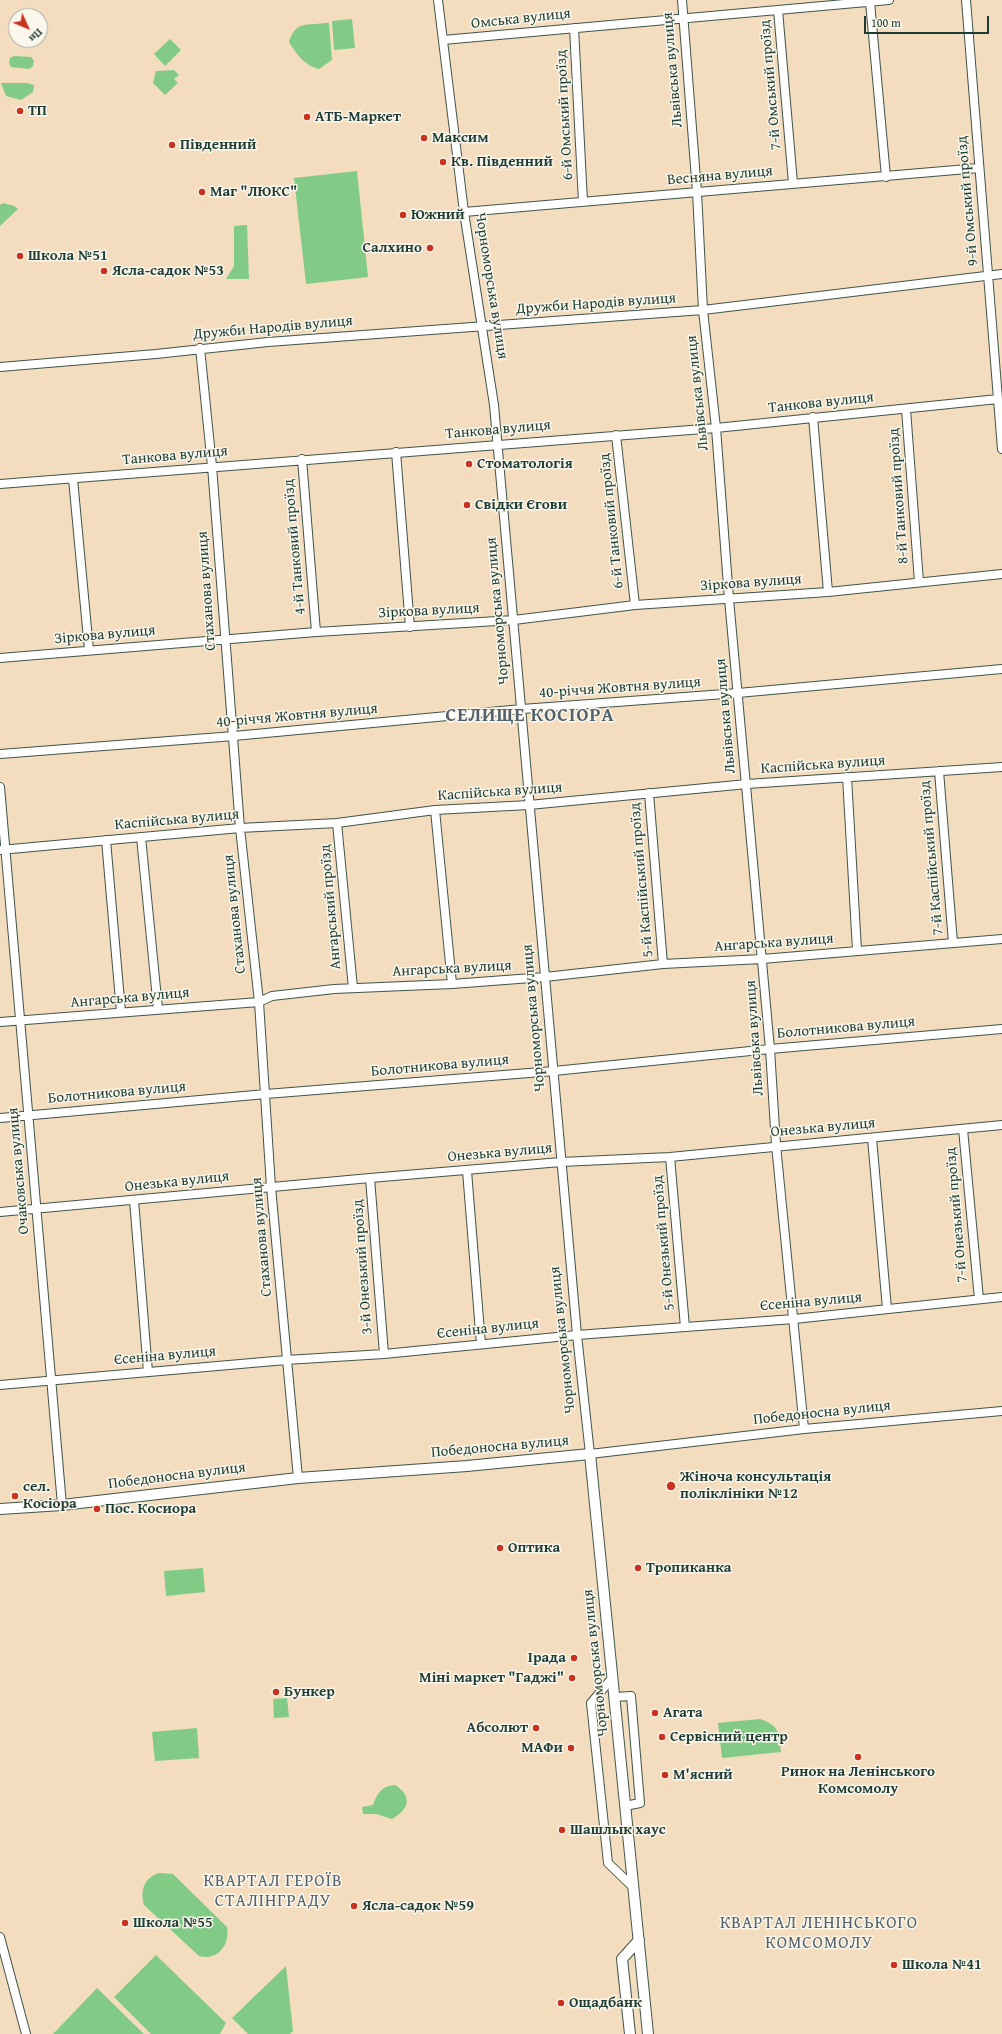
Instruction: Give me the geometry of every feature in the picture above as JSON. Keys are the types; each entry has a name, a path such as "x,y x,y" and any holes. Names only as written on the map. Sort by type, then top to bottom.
{"street":[{"name":"Чорноморська вулиця","path":"438,0 464,212 494,405 577,1334 648,2034"},
{"name":"Львівська вулиця","path":"682,0 697,192 702,310 716,428 729,598 770,1049 776,1146 804,1429"},
{"name":"Омська вулиця","path":"443,40 889,0"},
{"name":"9-й Омський проїзд","path":"966,0 978,168 1002,449"},
{"path":"870,2 886,177"},
{"name":"7-й Омський проїзд","path":"778,10 793,183"},
{"name":"6-й Омський проїзд","path":"574,28 583,202"},
{"name":"Весняна вулиця","path":"464,212 978,168"},
{"name":"Дружби Народів вулиця","path":"0,367 99,357 156,354 200,348 702,310 1002,274"},
{"name":"Стаханова вулиця","path":"200,348 212,466 224,639 234,736 240,828 259,1002 271,1187 298,1478"},
{"name":"Танкова вулиця","path":"0,484 212,466 716,428 998,399"},
{"name":"8-й Танковий проїзд","path":"906,409 919,582"},
{"path":"813,417 828,592"},
{"name":"6-й Танковий проїзд","path":"616,435 635,605"},
{"path":"396,452 410,627"},
{"name":"4-й Танковий проїзд","path":"302,459 316,632"},
{"path":"73,479 89,650"},
{"name":"Зіркова вулиця","path":"0,658 316,632 514,620 635,605 828,592 1002,574"},
{"name":"40-річчя Жовтня вулиця","path":"0,754 234,736 522,709 738,693 1002,669"},
{"name":"Каспійська вулиця","path":"3,850 240,828 337,822 435,810 529,805 747,784 1002,767"},
{"name":"7-й Каспійський проїзд","path":"939,771 953,943"},
{"path":"847,777 857,950"},
{"name":"Очаковська вулиця","path":"0,787 3,850 62,1505"},
{"name":"5-й Каспійський проїзд","path":"649,793 663,964"},
{"path":"435,810 452,984"},
{"name":"Ангарський проїзд","path":"337,822 353,988"},
{"path":"142,837 158,1009"},
{"path":"106,840 121,1012"},
{"name":"Ангарська вулиця","path":"0,1022 259,1002 272,996 353,988 452,984 545,977 663,964 762,959 1002,939"},
{"name":"Болотникова вулиця","path":"0,1118 266,1094 554,1071 770,1049 1002,1029"},
{"name":"Онезька вулиця","path":"0,1212 36,1210 271,1187 561,1162 670,1157 1002,1125"},
{"name":"7-й Онезький проїзд","path":"963,1128 979,1299"},
{"path":"872,1138 887,1309"},
{"name":"5-й Онезький проїзд","path":"670,1157 686,1327"},
{"path":"467,1171 481,1344"},
{"name":"3-й Онезький проїзд","path":"370,1178 384,1354"},
{"path":"134,1200 148,1372"},
{"name":"Єсеніна вулиця","path":"0,1385 286,1360 384,1354 577,1334 794,1319 1002,1297"},
{"name":"Победоносна вулиця","path":"0,1509 62,1505 298,1478 467,1466 590,1454 804,1429 1002,1411"},
{"path":"613,1678 592,1703 608,1863 633,1886"},
{"path":"615,1698 631,1696 640,1803 625,1806"},
{"path":"0,1937 26,2034"},
{"path":"630,2034 622,1960 639,1940"}],"green space":[{"path":"352,19 355,48 334,50 332,21"},
{"path":"329,23 332,60 319,69 309,65 301,59 289,42 295,30 303,25"},
{"path":"170,39 181,50 165,66 154,54"},
{"path":"14,56 31,57 34,61 33,66 29,69 11,67 9,63 10,58"},
{"path":"174,70 179,75 174,79 178,83 165,95 153,83 156,71"},
{"path":"1,83 27,83 34,85 33,92 21,100 6,96"},
{"path":"357,171 368,277 306,284 294,178"},
{"path":"3,203 14,206 18,209 0,226 0,205"},
{"path":"247,225 249,279 226,279 234,266 234,226"},
{"path":"203,1568 205,1592 166,1596 164,1571"},
{"path":"287,1698 289,1717 274,1718 273,1699"},
{"path":"760,1719 771,1724 777,1731 780,1740 781,1752 722,1758 718,1723"},
{"path":"197,1728 199,1758 155,1761 152,1732"},
{"path":"395,1785 405,1794 407,1799 407,1803 402,1812 392,1819 376,1814 363,1814 362,1807 373,1805 376,1797 383,1789"},
{"path":"159,1873 173,1874 227,1927 227,1940 217,1954 206,1957 199,1956 144,1905 144,1885 150,1878"},
{"path":"156,1955 226,2023 220,2034 151,2034 114,1997"},
{"path":"286,1966 293,2031 290,2034 248,2034 232,2018"},
{"path":"97,1988 144,2034 53,2034"}],"place":[{"name":"ТП","path":"20,111"},
{"name":"АТБ-Маркет","path":"307,117"},
{"name":"Максим","path":"424,138"},
{"name":"Південний","path":"172,145"},
{"name":"Кв. Південний","path":"443,162"},
{"name":"Маг \"ЛЮКС\"","path":"202,192"},
{"name":"Южний","path":"403,215"},
{"name":"Салхино","path":"430,248"},
{"name":"Школа №51","path":"20,256"},
{"name":"Ясла-садок №53","path":"104,271"},
{"name":"Стоматологія","path":"469,464"},
{"name":"Свідки Єгови","path":"467,505"},
{"name":"Жіноча консультація поліклініки №12","path":"671,1486"},
{"name":"сел. Косіора","path":"15,1496"},
{"name":"Пос. Косиора","path":"97,1509"},
{"name":"Оптика","path":"500,1548"},
{"name":"Тропиканка","path":"638,1568"},
{"name":"Ірада","path":"574,1658"},
{"name":"Міні маркет \"Гаджі\"","path":"572,1678"},
{"name":"Бункер","path":"276,1692"},
{"name":"Агата","path":"655,1713"},
{"name":"Абсолют","path":"536,1728"},
{"name":"Сервісний центр","path":"662,1737"},
{"name":"МАФи","path":"571,1748"},
{"name":"Ринок на Ленінського Комсомолу","path":"858,1757"},
{"name":"М'ясний","path":"665,1775"},
{"name":"Шашлык хаус","path":"562,1830"},
{"name":"Ясла-садок №59","path":"354,1906"},
{"name":"Школа №55","path":"125,1923"},
{"name":"Школа №41","path":"894,1965"},
{"name":"Ощадбанк","path":"561,2003"}],"district":[{"name":"СЕЛИЩЕ КОСІОРА","path":"530,716"},
{"name":"КВАРТАЛ ГЕРОЇВ СТАЛІНГРАДУ","path":"273,1892"},
{"name":"КВАРТАЛ ЛЕНІНСЬКОГО КОМСОМОЛУ","path":"819,1934"}]}
